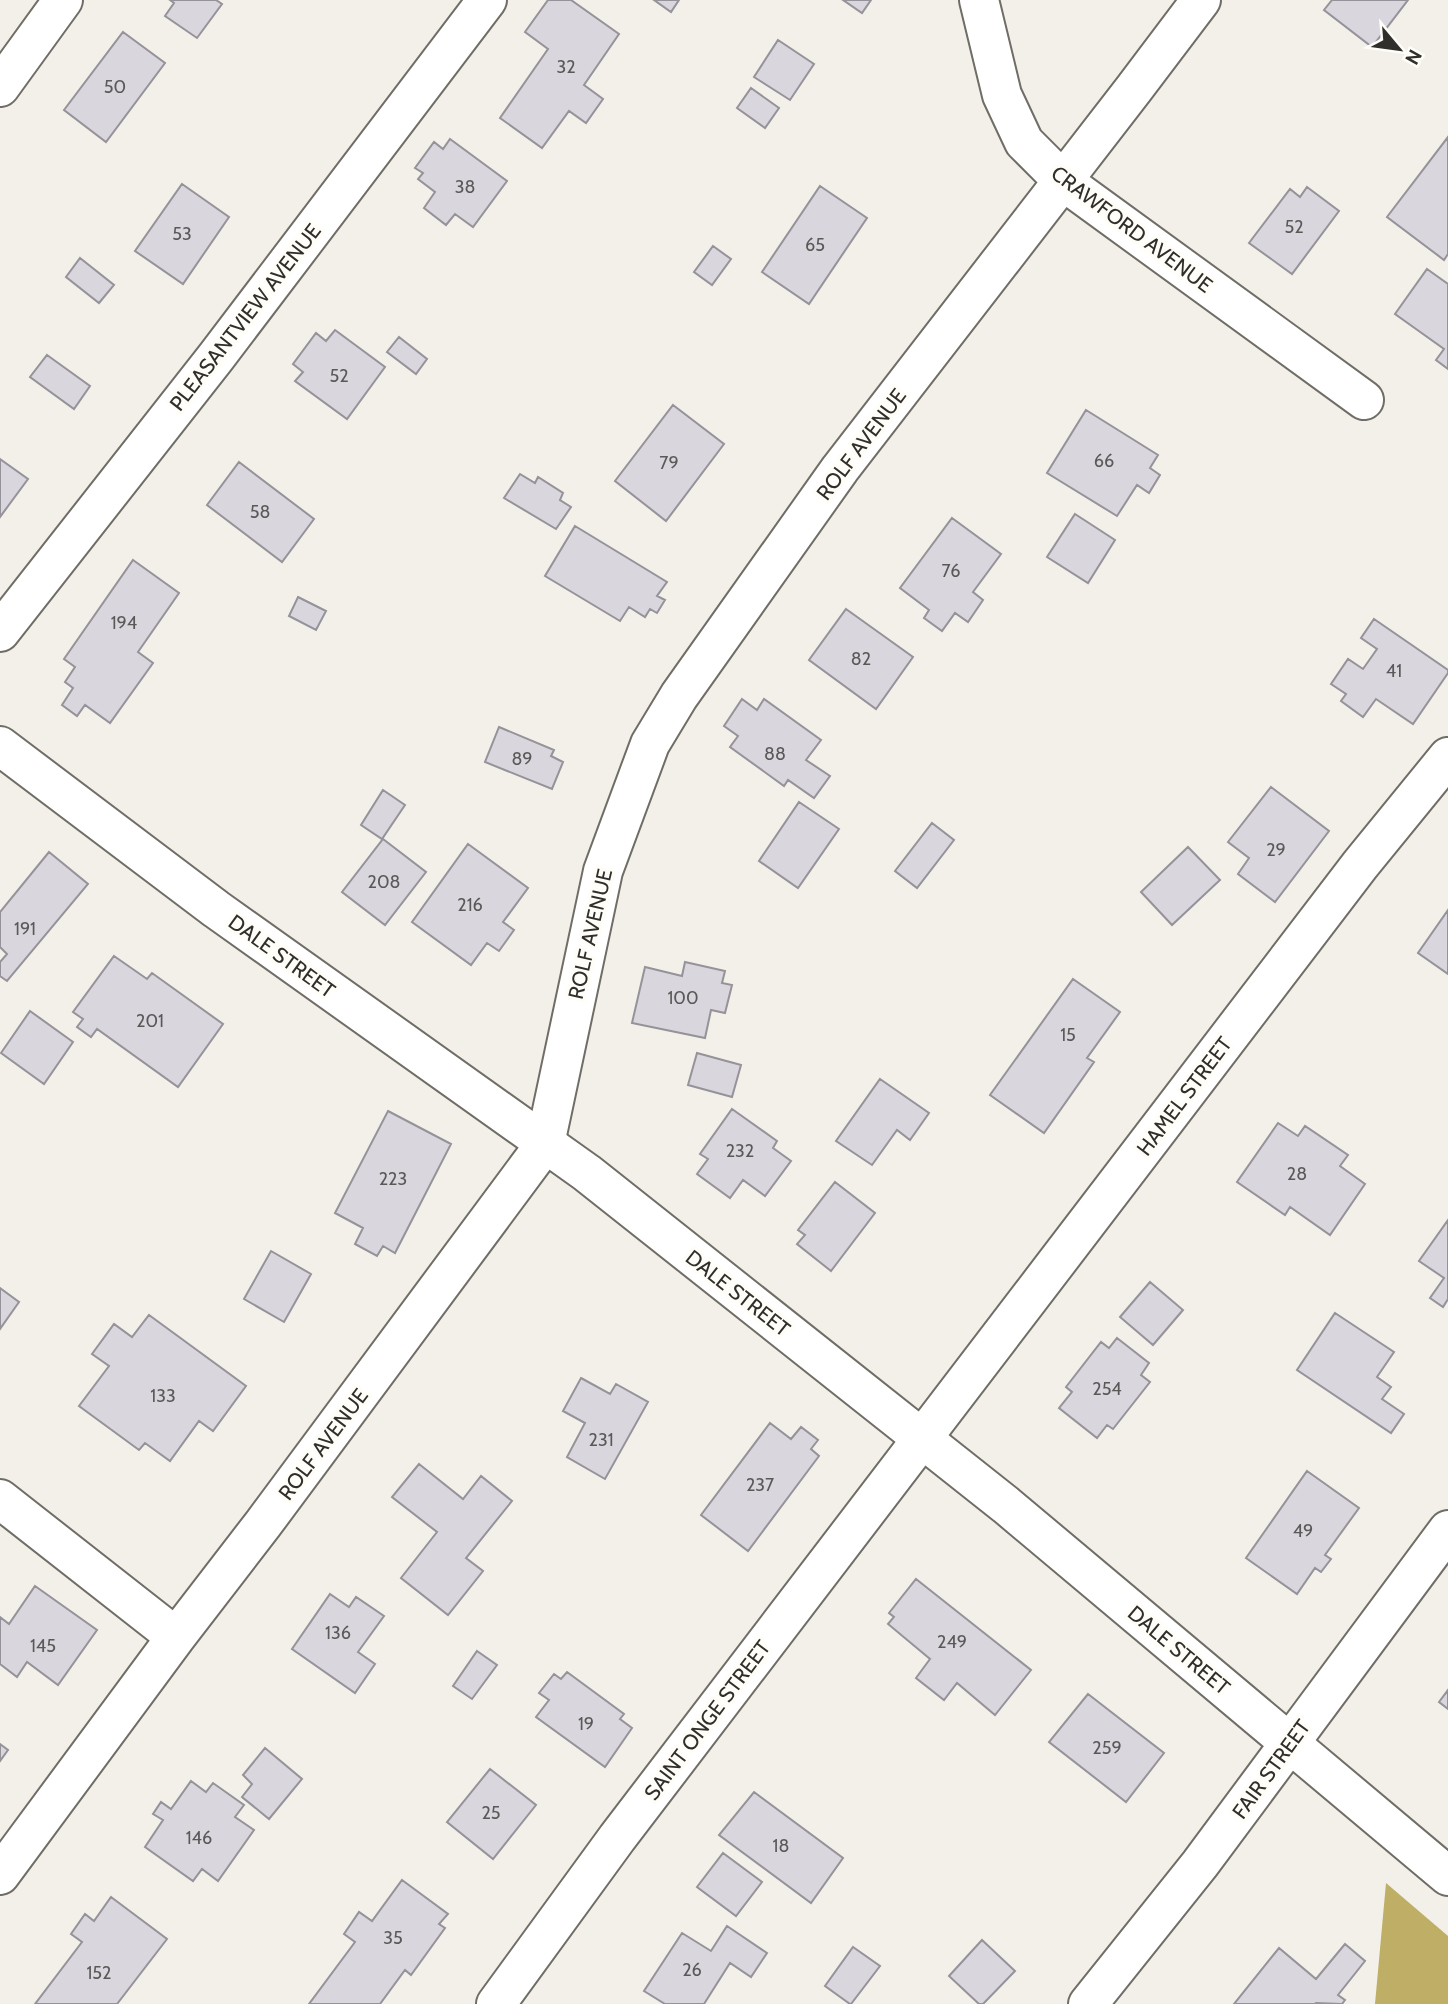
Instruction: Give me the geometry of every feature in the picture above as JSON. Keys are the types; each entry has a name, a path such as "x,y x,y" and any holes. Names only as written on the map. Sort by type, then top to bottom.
{"street":[{"path":"0,87 63,0"},
{"name":"PLEASANTVIEW AVENUE","path":"0,632 224,346 487,0"},
{"name":"CRAWFORD AVENUE","path":"979,0 1002,95 1024,142 1063,181 1364,400"},
{"name":"ROLF AVENUE","path":"0,1875 545,1144 603,871 650,744 678,695 840,469 1201,0"},
{"name":"DALE STREET","path":"0,746 216,909 587,1173 1006,1505 1448,1876"},
{"name":"HAMEL STREET","path":"923,1438 1360,865 1448,757"},
{"name":"SAINT ONGE STREET","path":"496,2004 617,1838 923,1438"},
{"path":"0,1499 176,1637"},
{"name":"FAIR STREET","path":"1088,2004 1200,1864 1448,1530"}],"shaded area":[{"path":"1386,1883 1448,1936 1448,2004 1375,2004"}],"building":[{"path":"170,0 216,0 222,4 197,38 165,16 174,3"},
{"path":"548,0 571,0 619,34 584,85 603,99 586,123 569,111 542,148 500,118 548,49 525,32"},
{"path":"654,0 679,0 671,12"},
{"path":"843,0 871,0 862,13"},
{"path":"1332,0 1408,0 1372,47 1324,10"},
{"path":"123,32 165,63 106,142 64,110"},
{"path":"778,40 814,64 790,100 754,77"},
{"path":"751,88 779,108 765,128 737,108"},
{"path":"1448,137 1448,254 1444,260 1387,217"},
{"path":"450,139 507,181 473,227 455,214 446,225 424,208 435,192 418,179 423,173 415,168 434,142 443,149"},
{"path":"182,184 229,217 183,284 135,251"},
{"path":"820,186 867,218 809,304 762,272"},
{"path":"1307,187 1339,211 1292,274 1249,243 1290,189 1300,197"},
{"path":"713,246 731,259 712,285 694,272"},
{"path":"80,258 114,285 99,303 66,277"},
{"path":"1427,269 1448,284 1448,369 1436,360 1444,349 1395,314"},
{"path":"335,330 385,367 347,419 295,381 303,372 293,364 316,333 326,341"},
{"path":"399,337 427,359 416,374 387,352"},
{"path":"47,355 90,386 74,409 30,377"},
{"path":"673,405 724,444 666,521 615,481"},
{"path":"1086,410 1158,455 1150,468 1160,475 1149,493 1137,485 1117,516 1047,473"},
{"path":"0,459 28,479 0,517"},
{"path":"239,462 314,519 282,562 207,505"},
{"path":"520,474 535,483 538,477 563,493 560,500 571,507 556,529 504,498"},
{"path":"1075,514 1115,540 1088,583 1047,557"},
{"path":"952,518 1001,554 973,592 983,600 968,622 955,613 942,631 924,618 929,610 900,588"},
{"path":"575,526 667,582 657,596 665,600 657,613 650,609 645,617 629,607 620,621 545,576"},
{"path":"133,560 179,593 138,652 153,663 110,723 85,705 77,716 62,705 73,688 65,682 75,667 64,659"},
{"path":"298,597 326,611 316,630 289,616"},
{"path":"846,609 913,657 876,709 809,660"},
{"path":"1374,619 1448,670 1413,724 1376,699 1363,717 1341,701 1346,694 1331,684 1348,659 1363,669 1377,649 1361,638"},
{"path":"742,699 757,710 764,699 821,740 806,760 830,776 814,798 788,780 784,786 730,747 738,736 724,726"},
{"path":"499,727 554,750 551,756 563,762 552,789 485,762"},
{"path":"1271,787 1329,831 1275,902 1238,874 1249,858 1228,842"},
{"path":"383,790 405,805 382,839 361,825"},
{"path":"799,802 839,829 798,888 759,861"},
{"path":"932,823 954,840 917,888 895,871"},
{"path":"383,839 426,872 385,925 342,892"},
{"path":"468,844 528,888 503,922 514,930 499,951 487,943 471,965 412,922"},
{"path":"1188,847 1220,880 1172,925 1141,892"},
{"path":"49,852 88,884 7,981 0,976 0,962 7,954 0,947 0,912"},
{"path":"1448,910 1448,974 1418,953"},
{"path":"114,956 147,979 152,973 223,1024 178,1087 97,1029 91,1037 77,1027 83,1019 73,1012"},
{"path":"685,962 725,971 722,983 732,985 725,1013 711,1010 705,1038 632,1023 645,967 682,976"},
{"path":"1073,979 1120,1012 1087,1058 1094,1062 1044,1133 990,1095"},
{"path":"30,1011 73,1042 44,1084 1,1053"},
{"path":"697,1053 741,1065 732,1097 688,1085"},
{"path":"880,1079 929,1113 910,1140 897,1130 872,1165 836,1141"},
{"path":"732,1109 777,1141 773,1148 791,1161 765,1196 743,1180 730,1198 697,1174 708,1159 700,1154"},
{"path":"388,1111 451,1144 395,1253 383,1246 377,1256 355,1244 363,1228 335,1213"},
{"path":"1278,1123 1298,1136 1305,1126 1348,1155 1340,1166 1365,1184 1330,1235 1290,1207 1285,1215 1237,1182"},
{"path":"835,1182 875,1213 831,1271 797,1244 805,1235 798,1230"},
{"path":"1448,1220 1448,1299 1443,1307 1430,1298 1444,1278 1419,1261"},
{"path":"271,1251 311,1274 284,1322 244,1299"},
{"path":"1150,1282 1183,1310 1153,1345 1120,1317"},
{"path":"0,1288 19,1302 0,1329"},
{"path":"1335,1313 1394,1352 1377,1377 1391,1387 1382,1399 1404,1414 1391,1433 1297,1370"},
{"path":"149,1315 246,1386 213,1431 199,1421 170,1461 145,1443 139,1450 79,1406 109,1366 92,1354 114,1324 132,1337"},
{"path":"1117,1338 1149,1363 1141,1375 1150,1382 1113,1429 1107,1425 1097,1438 1059,1408 1072,1392 1066,1387 1101,1342 1109,1348"},
{"path":"581,1378 610,1394 616,1384 648,1402 605,1479 567,1457 585,1423 563,1411"},
{"path":"770,1423 791,1439 801,1427 818,1440 811,1449 819,1456 748,1551 701,1515"},
{"path":"419,1464 463,1499 481,1476 512,1501 466,1558 483,1571 448,1615 401,1578 437,1532 392,1497"},
{"path":"1307,1471 1359,1508 1325,1555 1331,1559 1321,1572 1315,1568 1297,1594 1246,1558"},
{"path":"916,1579 1031,1670 995,1715 957,1683 944,1700 916,1678 930,1659 888,1624 894,1617 889,1613"},
{"path":"35,1586 97,1630 58,1685 27,1662 17,1677 0,1664 0,1617 9,1624"},
{"path":"330,1594 349,1607 356,1597 384,1616 358,1652 375,1664 355,1693 292,1649"},
{"path":"477,1651 497,1665 472,1699 453,1686"},
{"path":"567,1672 624,1714 620,1719 632,1728 605,1767 536,1717 549,1700 539,1693 554,1674 561,1679"},
{"path":"1448,1690 1448,1709 1439,1702"},
{"path":"1088,1694 1164,1753 1126,1802 1049,1742"},
{"path":"0,1744 8,1750 0,1761"},
{"path":"265,1748 302,1779 269,1819 242,1797 252,1784 243,1775"},
{"path":"490,1769 536,1805 493,1859 447,1822"},
{"path":"191,1781 206,1792 213,1783 244,1805 235,1817 254,1830 218,1881 202,1869 193,1881 145,1847 163,1820 153,1814 161,1802 171,1809"},
{"path":"754,1792 843,1858 811,1903 719,1835"},
{"path":"723,1853 762,1882 736,1916 697,1887"},
{"path":"402,1880 448,1914 439,1924 445,1928 411,1975 405,1970 380,2004 309,2004 355,1942 344,1934 359,1912 372,1921"},
{"path":"111,1897 167,1939 117,2004 35,2004 82,1942 71,1934 85,1914 94,1921"},
{"path":"727,1926 767,1953 751,1977 730,1963 704,2004 665,2004 644,1991 682,1933 711,1951"},
{"path":"982,1940 1015,1971 983,2004 979,2004 949,1976"},
{"path":"1345,1944 1365,1961 1338,1995 1345,2000 1342,2004 1234,2004 1279,1948 1316,1979"},
{"path":"853,1947 880,1966 850,2004 825,1986"}]}
